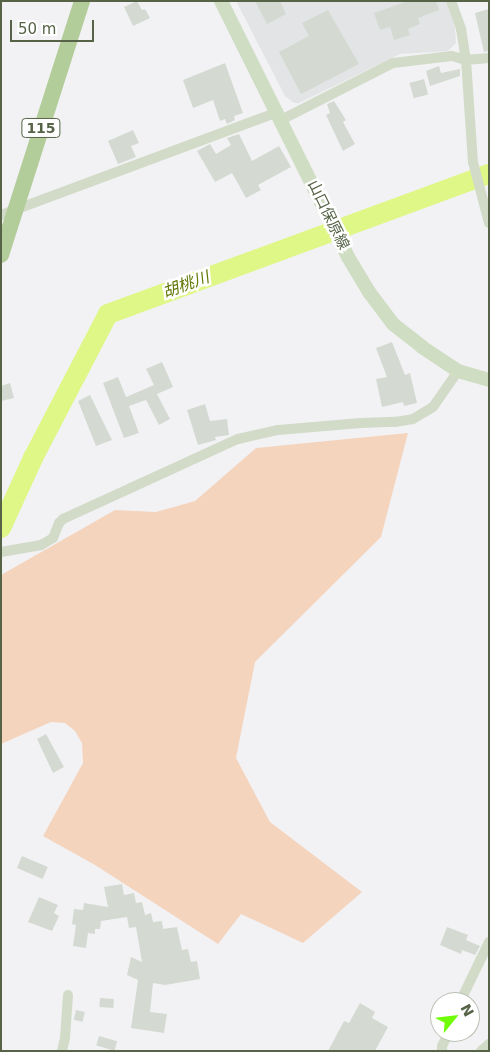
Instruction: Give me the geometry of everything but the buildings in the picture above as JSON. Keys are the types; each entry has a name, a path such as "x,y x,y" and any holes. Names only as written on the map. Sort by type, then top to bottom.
{"highway":[{"name":"115","path":"1,255 8,212 82,1"}],"main road":[{"name":"山口保原線","path":"221,1 280,116 348,258 369,292 393,324 422,347 458,371 489,380"}],"street":[{"path":"451,1 461,29 466,60 473,162 489,223"},
{"path":"8,212 280,116 393,63 452,56 466,60 489,58"},
{"path":"1,552 41,545 53,538 59,523 63,519 238,439 278,430 413,419 433,408 458,371"},
{"path":"465,992 489,942"},
{"path":"62,1051 65,1038 68,995"},
{"path":"481,1051 489,1044"}],"shaded area":[{"path":"236,1 446,1 455,28 456,43 448,51 400,54 299,103 294,103 285,96"},
{"path":"408,433 381,537 255,662 236,758 270,822 362,892 303,943 241,914 218,944 95,865 43,836 83,763 82,743 75,731 65,723 51,722 1,744 1,575 115,510 156,512 195,501 256,448"}],"waterway":[{"name":"胡桃川","path":"1,528 33,458 108,314 489,174"}]}
